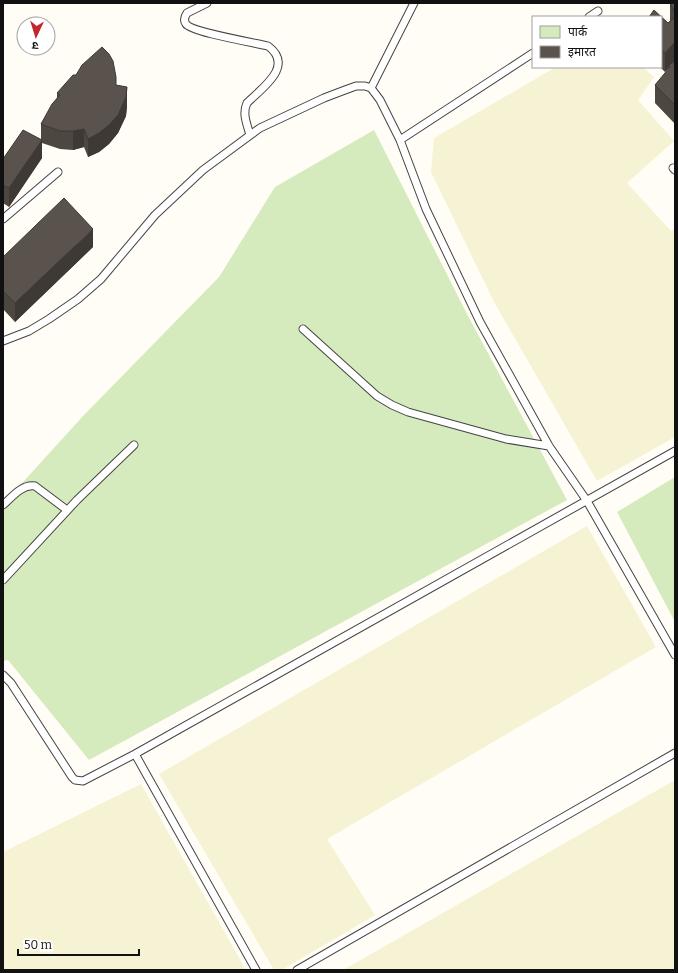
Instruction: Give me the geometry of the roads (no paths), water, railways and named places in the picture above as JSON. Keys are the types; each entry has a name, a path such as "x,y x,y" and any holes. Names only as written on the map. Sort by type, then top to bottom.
{"lane":[{"path":"208,3 198,6 187,13 185,23 187,26 201,31 268,46 274,50 279,58 279,64 272,78 247,103 245,109 246,121 250,135"},
{"path":"371,88 414,3"},
{"path":"590,16 598,11"},
{"path":"400,140 532,54"},
{"path":"3,341 29,332 78,299 101,279 156,215 203,170 260,128 324,98 356,86 371,88 380,100 400,140 426,208 476,315 549,446 587,501 675,655"},
{"path":"3,219 58,172"},
{"path":"303,328 377,396 392,405 408,412 506,439 549,446"},
{"path":"3,580 67,510 134,445"},
{"path":"3,675 11,683 72,777 75,780 83,781 135,754 675,451"},
{"path":"3,505 25,487 35,486 67,510"},
{"path":"297,970 675,753"},
{"path":"135,754 256,970"}]}
